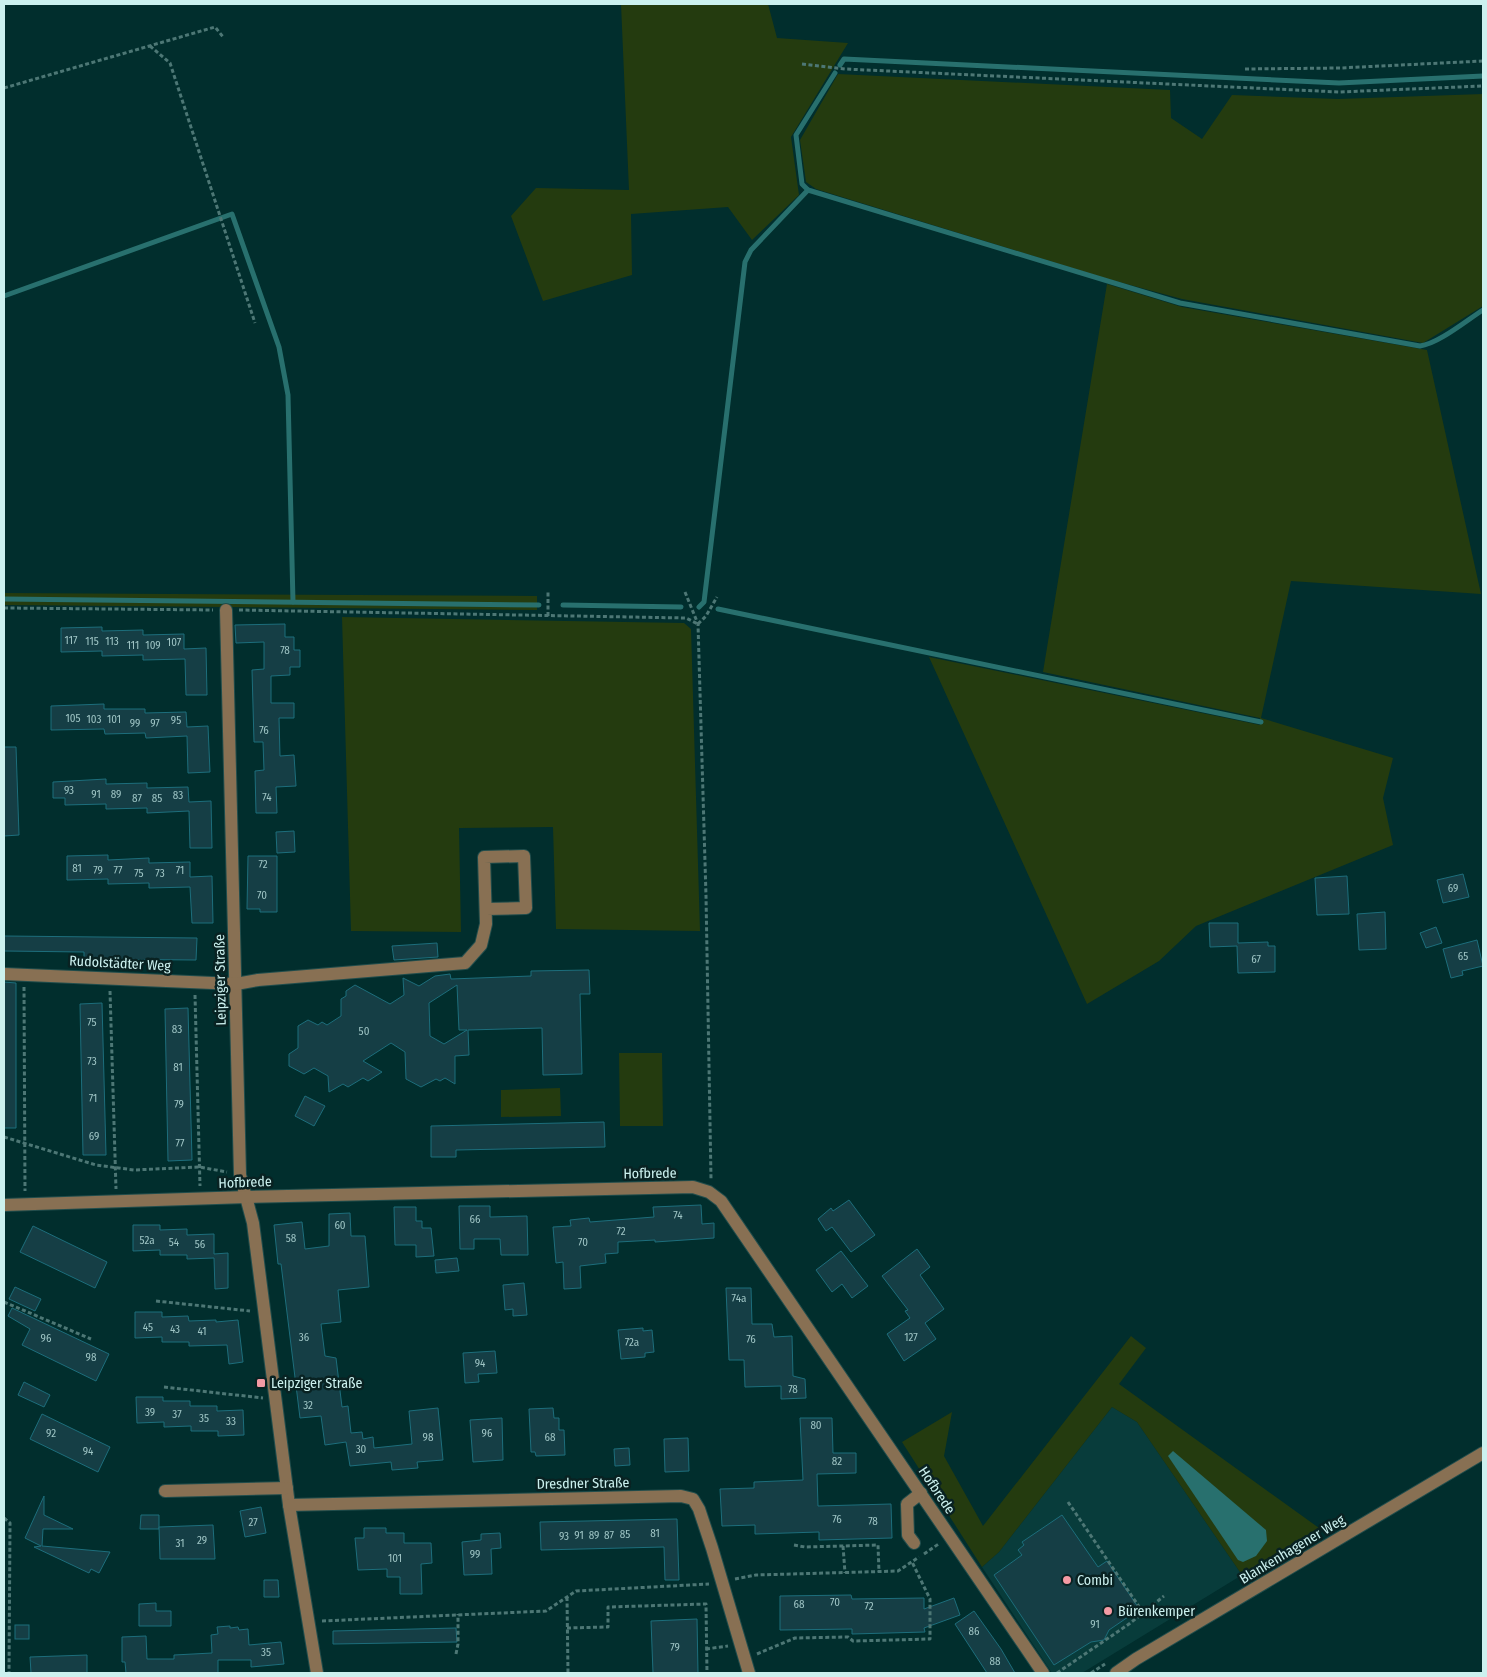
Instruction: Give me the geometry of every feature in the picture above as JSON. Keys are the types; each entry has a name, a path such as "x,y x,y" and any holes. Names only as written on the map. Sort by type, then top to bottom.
{"street":[{"name":"Leipziger Straße","path":"226,610 240,1174 253,1223 287,1488 317,1673"},
{"name":"Rudolstädter Weg","path":"4,974 110,977 236,984 258,980 465,963 481,944 486,924 484,857 524,856 526,908 486,909"},
{"name":"Hofbrede","path":"4,1205 247,1196 692,1187 709,1192 721,1201 1043,1673"},
{"name":"Blankenhagener Weg","path":"1116,1673 1136,1659 1483,1453"},
{"path":"165,1491 287,1488"},
{"path":"914,1543 908,1535 907,1504 921,1492"},
{"name":"Dresdner Straße","path":"290,1505 682,1496 692,1498 699,1509 749,1673"}],"path":[{"path":"4,88 215,27 224,38"},
{"path":"150,46 170,63 255,323"},
{"path":"1245,69 1340,68 1483,62"},
{"path":"802,64 845,69 1339,92 1483,86"},
{"path":"548,590 548,616"},
{"path":"685,592 698,624 706,896 711,1183 709,1192"},
{"path":"698,624 706,616 717,598"},
{"path":"4,608 686,618 698,624"},
{"path":"24,974 26,1187"},
{"path":"110,977 115,1185"},
{"path":"195,982 200,1182"},
{"path":"4,1141 6,1137 96,1165 134,1170 199,1167 240,1174"},
{"path":"156,1301 252,1312 264,1311"},
{"path":"4,1302 91,1339"},
{"path":"164,1387 258,1398 276,1397"},
{"path":"1068,1502 1142,1611"},
{"path":"4,1518 10,1524 9,1673"},
{"path":"308,1622 546,1611 576,1591 722,1582 756,1575 898,1571 950,1536"},
{"path":"794,1545 805,1547 878,1545 879,1572"},
{"path":"843,1546 845,1573"},
{"path":"744,1658 795,1638 848,1637 853,1641 930,1639 930,1599 912,1562"},
{"path":"1056,1673 1129,1624 1142,1611 1164,1596"},
{"path":"567,1597 568,1673"},
{"path":"567,1628 608,1627 608,1607 706,1604 707,1673"},
{"path":"456,1654 458,1614"},
{"path":"706,1649 731,1645"}],"shaded area":[{"path":"1112,1407 1137,1422 1242,1575 1082,1673 1052,1673 982,1567 999,1552"},
{"path":"1173,1451 1266,1530 1267,1541 1256,1556 1243,1562 1238,1560 1168,1456"}],"green space":[{"path":"621,4 768,4 777,38 848,43 791,137 799,195 752,240 728,207 631,214 632,275 543,301 511,216 536,188 629,190"},
{"path":"838,74 1170,90 1171,118 1202,139 1232,95 1338,99 1483,94 1483,306 1423,343 1182,299 1108,279 816,189 806,182 800,140"},
{"path":"1107,284 1182,307 1427,350 1481,594 1291,581 1261,718 1393,758 1383,798 1393,845 1196,926 1159,961 1087,1004 929,657 1260,725 1260,718 1043,672"},
{"path":"4,593 537,596 537,610 4,605"},
{"path":"342,617 684,623 691,629 700,931 556,929 553,827 459,828 461,932 351,931"},
{"path":"619,1053 662,1053 663,1126 620,1126"},
{"path":"560,1088 561,1116 501,1117 501,1090"},
{"path":"1131,1336 1146,1348 1119,1384 1319,1528 1242,1575 1137,1422 1112,1407 999,1552 982,1567 902,1442 952,1412 944,1456 983,1526"}],"building":[{"path":"285,624 285,637 294,637 294,650 300,650 300,667 290,667 290,675 271,676 271,703 294,703 294,718 279,718 280,756 294,755 296,786 276,787 277,813 256,813 255,771 264,770 263,742 254,742 252,670 264,669 264,642 236,643 235,625"},
{"path":"102,627 102,631 143,630 143,635 184,634 184,649 206,648 207,695 186,695 185,659 143,660 143,655 102,656 102,651 61,652 61,628"},
{"path":"104,704 104,709 145,709 145,713 186,712 187,727 208,726 210,772 188,773 187,736 146,738 145,733 105,734 104,729 51,730 51,706"},
{"path":"4,747 16,747 19,835 4,836"},
{"path":"106,779 106,784 147,783 147,788 188,787 189,802 211,801 212,848 190,848 189,811 147,813 147,808 106,809 106,804 65,805 65,798 53,798 53,782"},
{"path":"294,831 295,852 277,853 276,832"},
{"path":"108,855 108,860 149,858 149,863 190,862 190,877 212,876 213,923 192,923 190,887 149,888 149,883 108,884 108,879 67,880 67,856"},
{"path":"248,856 277,856 277,912 260,912 260,909 247,909"},
{"path":"1463,874 1469,897 1443,903 1437,880"},
{"path":"1347,876 1349,914 1317,915 1315,878"},
{"path":"1385,912 1386,949 1359,950 1357,914"},
{"path":"1209,923 1238,923 1238,943 1268,942 1268,946 1275,946 1275,972 1238,973 1237,946 1210,947"},
{"path":"1436,927 1442,943 1426,948 1420,933"},
{"path":"4,936 197,938 196,960 84,959 84,952 4,951"},
{"path":"1477,940 1483,966 1462,971 1463,975 1451,978 1443,949"},
{"path":"437,943 438,957 394,960 392,946"},
{"path":"589,970 590,994 580,994 582,1074 543,1075 542,1028 468,1030 469,1055 455,1056 455,1084 445,1078 440,1081 436,1079 421,1087 406,1079 405,1052 391,1043 363,1061 382,1072 368,1081 363,1078 348,1087 343,1084 329,1092 328,1076 314,1068 304,1074 289,1066 289,1054 298,1048 298,1026 308,1020 318,1025 322,1022 327,1025 341,1016 341,999 346,996 346,991 355,985 390,1004 404,995 403,978 419,986 435,976 450,974 451,979 531,976 531,971","holes":["457,985 459,1030 467,1030 444,1044 430,1036 429,1003"]},
{"path":"4,982 16,983 16,1128 4,1128"},
{"path":"102,1003 106,1155 83,1155 80,1004"},
{"path":"188,1008 192,1160 168,1161 165,1009"},
{"path":"305,1096 325,1106 314,1126 295,1116"},
{"path":"604,1122 605,1147 456,1150 456,1157 431,1157 431,1126"},
{"path":"849,1200 875,1235 851,1252 832,1227 826,1231 818,1219 831,1208 833,1211"},
{"path":"701,1205 702,1224 714,1223 714,1238 655,1242 655,1240 618,1242 618,1253 605,1254 606,1263 580,1266 581,1288 564,1289 563,1262 556,1263 553,1227 571,1226 570,1220 589,1218 590,1222 654,1217 653,1207"},
{"path":"459,1206 490,1206 490,1217 527,1216 528,1255 501,1255 500,1239 474,1239 474,1249 460,1249"},
{"path":"394,1207 416,1207 416,1221 422,1221 422,1228 431,1228 434,1256 416,1257 416,1245 395,1245"},
{"path":"350,1213 351,1236 365,1236 369,1287 338,1290 341,1322 321,1324 325,1356 336,1358 342,1407 348,1406 351,1433 362,1432 363,1439 373,1437 374,1448 412,1444 409,1411 438,1408 443,1460 417,1462 418,1468 392,1470 391,1462 350,1466 346,1442 325,1445 321,1416 300,1418 281,1264 278,1264 274,1225 302,1222 305,1249 329,1246 329,1214"},
{"path":"133,1225 160,1225 160,1230 187,1229 187,1235 214,1234 214,1254 228,1253 228,1288 215,1289 214,1258 187,1259 187,1255 160,1255 160,1250 133,1251"},
{"path":"33,1226 107,1262 95,1288 20,1252"},
{"path":"917,1249 930,1267 920,1275 944,1309 925,1323 936,1339 904,1361 887,1334 910,1318 905,1311 908,1310 882,1276"},
{"path":"841,1251 868,1286 852,1298 842,1284 832,1292 816,1270"},
{"path":"457,1258 459,1271 436,1273 435,1260"},
{"path":"524,1283 527,1315 513,1316 513,1309 505,1310 503,1285"},
{"path":"15,1287 41,1299 35,1311 9,1299"},
{"path":"726,1288 751,1288 752,1324 772,1324 774,1337 792,1336 793,1376 805,1379 806,1398 781,1399 781,1386 745,1387 744,1360 729,1360"},
{"path":"12,1308 109,1354 96,1381 22,1345 30,1329 8,1316"},
{"path":"135,1312 162,1312 162,1317 188,1316 189,1321 216,1320 216,1322 238,1320 243,1362 229,1364 227,1345 189,1346 189,1342 162,1342 162,1337 135,1338"},
{"path":"643,1328 643,1331 652,1330 654,1352 645,1353 645,1357 621,1359 618,1330"},
{"path":"495,1351 497,1373 478,1374 479,1382 465,1383 463,1353"},
{"path":"24,1382 50,1395 44,1407 18,1395"},
{"path":"136,1397 163,1397 163,1401 190,1401 190,1406 217,1406 217,1411 243,1410 244,1435 218,1436 218,1431 191,1431 191,1426 164,1427 164,1422 137,1423"},
{"path":"553,1408 554,1418 559,1418 559,1430 564,1430 565,1455 536,1456 535,1452 531,1452 529,1409"},
{"path":"42,1414 110,1447 98,1472 30,1439"},
{"path":"502,1418 503,1460 473,1462 470,1420"},
{"path":"800,1418 832,1418 833,1453 856,1453 856,1473 817,1474 818,1506 891,1504 892,1538 819,1540 819,1532 755,1534 755,1525 722,1526 720,1489 754,1488 754,1482 803,1480"},
{"path":"688,1438 689,1471 665,1472 664,1439"},
{"path":"629,1448 630,1465 615,1466 614,1449"},
{"path":"44,1496 44,1515 73,1529 43,1529 42,1546 110,1552 99,1573 91,1569 89,1573 34,1547 41,1546 25,1538"},
{"path":"261,1507 266,1533 245,1537 240,1511"},
{"path":"141,1515 159,1515 159,1529 140,1529"},
{"path":"1062,1515 1098,1567 1107,1561 1138,1607 1129,1613 1131,1615 1109,1630 1104,1640 1091,1642 1054,1665 994,1575 1022,1555 1018,1550 1024,1545 1022,1542"},
{"path":"677,1519 679,1580 665,1580 664,1547 541,1550 540,1522"},
{"path":"213,1525 215,1559 160,1559 159,1527"},
{"path":"364,1528 386,1528 386,1533 404,1533 404,1543 431,1543 432,1563 421,1564 422,1594 400,1594 400,1577 387,1577 387,1569 358,1570 355,1538 364,1538"},
{"path":"500,1533 501,1548 491,1549 492,1574 464,1575 462,1542 481,1540 481,1534"},
{"path":"264,1580 278,1580 279,1597 264,1597"},
{"path":"851,1595 852,1599 924,1598 924,1609 954,1598 960,1615 924,1628 925,1632 852,1634 852,1629 780,1630 780,1596"},
{"path":"156,1603 156,1611 171,1611 171,1626 139,1626 139,1604"},
{"path":"974,1611 1001,1649 1015,1673 987,1673 955,1624"},
{"path":"697,1619 698,1673 653,1673 651,1621"},
{"path":"15,1625 29,1625 29,1639 15,1639"},
{"path":"230,1626 230,1628 238,1627 239,1630 248,1629 249,1645 281,1642 284,1664 251,1667 251,1660 218,1660 218,1673 126,1673 125,1662 122,1662 122,1637 146,1636 147,1659 174,1659 174,1655 212,1653 211,1635 218,1634 217,1627"},
{"path":"456,1628 457,1642 333,1644 333,1631"},
{"path":"87,1655 87,1673 31,1673 30,1657"}],"waterway":[{"path":"840,65 844,59 1339,83 1483,76"},
{"path":"835,73 796,135 802,184 808,190 1180,303 1420,346 1444,336 1483,310"},
{"path":"699,607 704,602 745,262 751,250 808,190"},
{"path":"4,296 232,214 279,347 288,395 293,602"},
{"path":"4,599 539,605"},
{"path":"563,605 681,607"},
{"path":"718,609 1261,722"}],"place":[{"name":"Leipziger Straße","path":"261,1383"},
{"name":"Combi","path":"1067,1580"},
{"name":"Bürenkemper","path":"1108,1611"}]}
